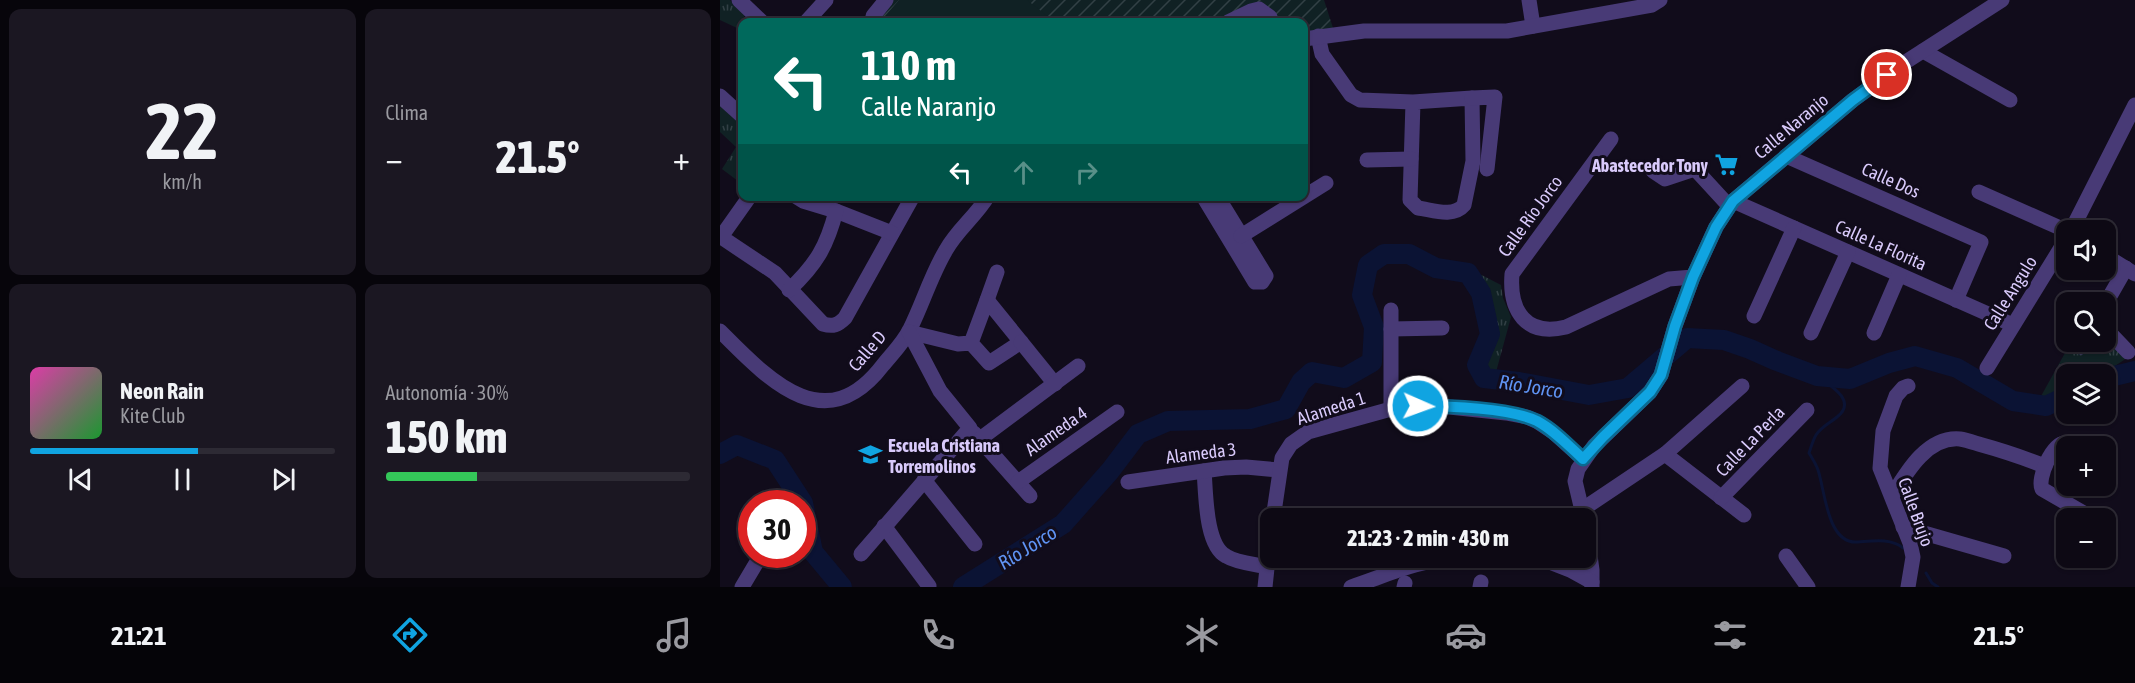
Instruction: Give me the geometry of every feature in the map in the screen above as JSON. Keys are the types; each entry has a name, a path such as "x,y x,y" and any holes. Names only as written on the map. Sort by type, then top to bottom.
{"street":[{"path":"739,0 758,18"},
{"path":"810,18 826,0"},
{"path":"873,18 886,0"},
{"path":"1529,0 1533,26"},
{"path":"1487,169 1496,97 1413,102 1356,99 1311,38 1364,31 1507,31 1652,5 1660,0"},
{"name":"Calle Naranjo","path":"1583,459 1650,392 1661,375 1675,326 1693,277 1716,227 1731,203 1853,100 2002,0"},
{"path":"1238,18 1259,9 1270,18"},
{"path":"1923,51 2010,100"},
{"path":"720,96 738,112"},
{"path":"1413,102 1410,200 1418,208 1453,213 1459,211 1464,205 1473,161 1472,98"},
{"path":"2075,220 2135,105"},
{"name":"Calle Río Jorco","path":"1611,139 1512,274 1511,290 1518,314 1536,328 1552,331 1566,327 1669,279 1693,277"},
{"name":"Calle Dos","path":"1785,156 1981,242 1956,300"},
{"path":"1367,160 1411,159"},
{"path":"1653,171 1665,179 1690,169 1698,171 1731,203"},
{"path":"1308,194 1326,183"},
{"path":"1979,192 2056,225"},
{"path":"747,201 721,238 775,273 823,324 831,326 839,324 845,318 910,201"},
{"path":"803,201 892,233"},
{"name":"Calle D","path":"724,341 787,390 815,400 836,400 855,394 879,371 909,332 945,251 957,232 984,201"},
{"path":"1206,201 1255,282 1262,282 1266,276 1220,201"},
{"path":"1241,236 1297,201"},
{"name":"Calle La Florita","path":"1731,203 1794,228 2013,325"},
{"path":"789,290 809,272 822,251 831,231 836,211"},
{"path":"1754,316 1794,228"},
{"path":"1812,333 1848,252"},
{"name":"Calle Angulo","path":"1987,368 2056,256"},
{"path":"2114,292 2130,271 2116,262"},
{"path":"971,343 997,272"},
{"path":"1874,333 1899,274"},
{"path":"987,300 1055,384"},
{"path":"1391,310 1391,409"},
{"path":"1391,329 1442,328"},
{"path":"909,332 958,344 971,343"},
{"path":"909,332 940,391 1030,496"},
{"path":"2116,339 2128,352"},
{"path":"971,343 989,363 1021,342"},
{"path":"861,554 924,480 975,434 1055,384 1078,366"},
{"path":"1592,508 1665,454 1742,386"},
{"name":"Calle Brujo","path":"1908,386 1902,388 1896,396 1883,431 1881,468 1910,543 1913,557 1908,587"},
{"name":"Alameda 1","path":"1274,508 1281,458 1291,444 1308,432 1391,409 1440,406 1506,412 1527,417 1553,432 1583,459"},
{"name":"Calle La Perla","path":"1721,498 1807,410"},
{"name":"Alameda 4","path":"1017,482 1117,412"},
{"path":"1892,496 1915,462 1932,447 1944,441 1959,439 2045,465"},
{"path":"2056,449 2045,465 2040,485 2042,489 2075,508"},
{"path":"1665,454 1744,515"},
{"path":"1582,508 1575,480 1583,459"},
{"name":"Alameda 3","path":"1128,482 1246,467 1279,470"},
{"path":"1204,471 1210,532 1215,544 1227,557 1260,565"},
{"path":"924,480 975,544"},
{"path":"884,526 929,585"},
{"path":"1903,527 2004,556"},
{"path":"1786,556 1808,587"},
{"path":"742,587 753,568"},
{"path":"1265,587 1267,568"},
{"path":"1351,587 1402,568"},
{"path":"1565,568 1592,585"},
{"path":"1590,568 1592,585"}],"green space":[{"path":"720,0 730,0 745,15 743,18 738,18 737,28 720,20"},
{"path":"878,0 1324,0 1333,28 1308,32 1308,18 863,18"},
{"path":"899,0 1027,0 1050,18 884,18"},
{"path":"720,101 738,118 738,181 722,169 736,147 720,132"},
{"path":"1470,269 1501,285 1503,298 1511,317 1496,372 1484,367 1482,363 1494,335 1484,291"},
{"path":"2116,345 2127,358 2116,365 2059,364 2066,352 2116,352"},
{"path":"2056,369 2056,397 2048,401 2040,398"}],"waterway":[{"name":"Río Jorco","path":"963,587 1063,524 1110,471 1138,434 1168,421 1250,419 1286,409 1301,382 1312,372 1344,378 1372,362 1374,327 1362,295 1368,265 1384,254 1409,254 1436,268 1468,273 1481,293 1490,334 1477,365 1484,378 1589,395 1628,388 1687,338 1724,340 1817,376 1850,379 1889,363 1915,356 1957,368 2013,401 2046,406 2056,401"},
{"name":"Río Jorco","path":"2116,376 2135,371"},
{"path":"1817,376 1840,394 1845,405 1843,411 1818,432 1809,453 1818,470 1834,526 1848,541 1887,541 1903,548"},
{"name":"Río Jorco","path":"720,454 737,445 775,460 803,503 813,552 842,587"},
{"path":"1926,573 1932,583 1938,587"}],"place":[{"name":"Abastecedor Tony","path":"1726,165"},
{"name":"Escuela Cristiana Torremolinos","path":"870,455"}],"route":[{"path":"1418,406 1506,412 1527,417 1553,432 1583,459 1612,427 1650,392 1661,375 1675,326 1693,277 1716,227 1733,201 1774,164 1887,75"}]}
